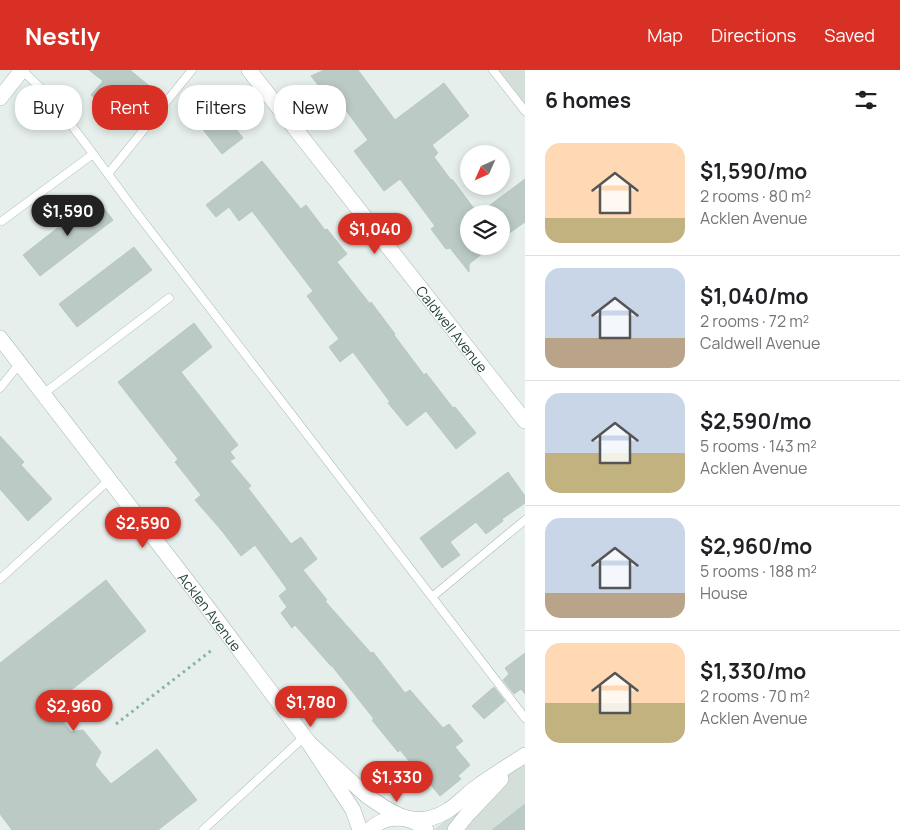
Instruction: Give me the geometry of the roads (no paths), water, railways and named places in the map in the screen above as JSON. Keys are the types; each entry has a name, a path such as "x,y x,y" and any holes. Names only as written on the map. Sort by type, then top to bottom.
{"street":[{"path":"0,98 22,70"},
{"name":"Caldwell Avenue","path":"249,70 525,422"},
{"name":"Acklen Avenue","path":"0,338 307,740 353,810 360,830"},
{"name":"Acklen Avenue","path":"307,740 367,796 419,824 426,830"},
{"path":"368,830 385,820 397,818 421,820 449,810 474,789 525,755"},
{"path":"455,830 489,791 525,755"}],"lane":[{"path":"22,70 50,97 142,220 525,718"},
{"path":"108,174 192,70"},
{"path":"493,70 525,110"},
{"path":"2,221 93,154"},
{"path":"43,394 169,298"},
{"path":"0,388 20,364"},
{"path":"0,579 109,480"},
{"path":"432,597 525,520"},
{"path":"203,830 307,740"}]}
